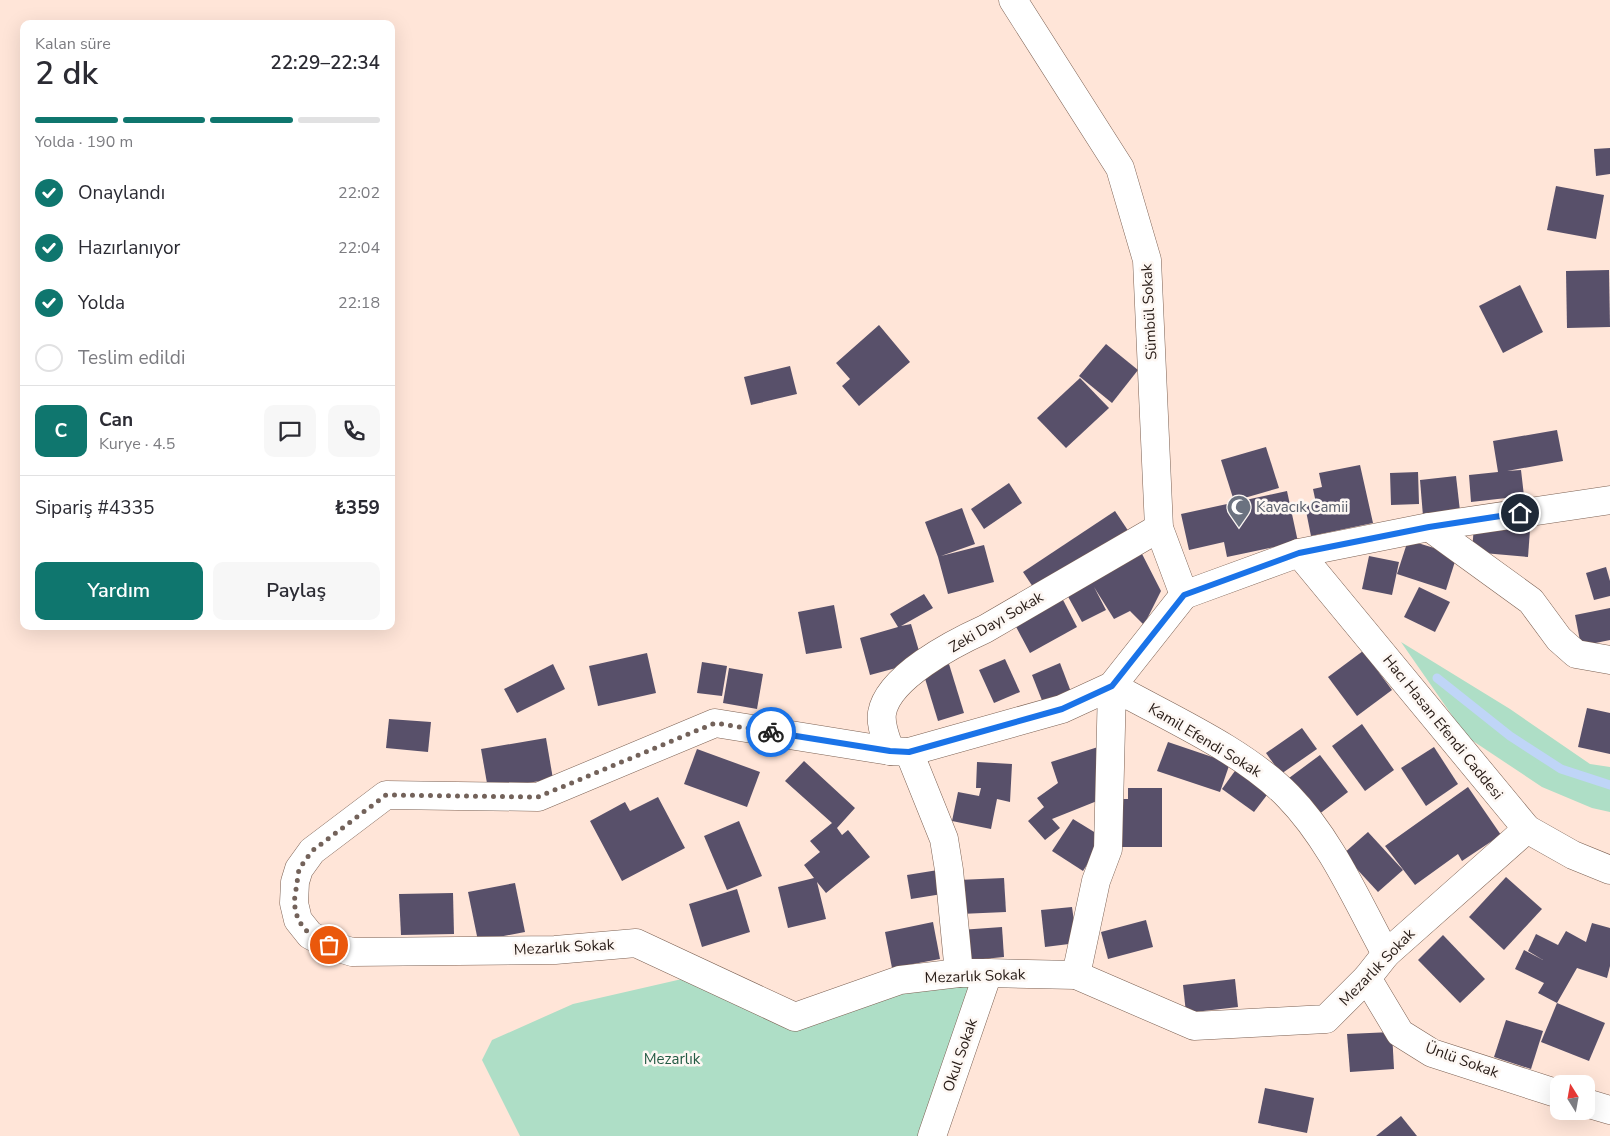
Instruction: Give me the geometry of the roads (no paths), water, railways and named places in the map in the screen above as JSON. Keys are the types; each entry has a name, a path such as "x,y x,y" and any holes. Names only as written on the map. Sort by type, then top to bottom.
{"street":[{"name":"Sümbül Sokak","path":"1013,0 1120,168 1147,260 1158,528 1184,595"},
{"path":"900,752 1062,709 1112,686 1184,595 1299,553 1429,527 1610,500"},
{"path":"1429,527 1530,601 1559,639 1576,654 1610,660"},
{"name":"Zeki Dayı Sokak","path":"959,973 950,870 944,839 900,752 884,729 882,714 889,696 901,681 958,642 985,629 1158,528"},
{"name":"Hacı Hasan Efendi Caddesi","path":"1299,553 1527,829 1573,855 1610,870"},
{"path":"1076,975 1096,881 1108,849 1112,686"},
{"name":"Kamil Efendi Sokak","path":"1112,686 1261,772 1288,796 1311,823 1331,853 1386,954"},
{"name":"Mezarlık Sokak","path":"900,752 715,723 538,797 386,795 312,851 299,869 294,903 298,920 310,935 329,945 352,952 555,950 636,943 795,1017 900,980 959,973 988,973 1076,975 1194,1026 1326,1019 1367,978 1386,954 1527,829"},
{"name":"Okul Sokak","path":"932,1136 988,973"},
{"name":"Ünlü Sokak","path":"1367,978 1400,1033 1432,1053 1550,1091"},
{"path":"1595,1106 1610,1110"}],"waterway":[{"path":"1437,678 1510,736 1561,769 1610,785"}],"place":[{"name":"Kavacık Camii","path":"1239,528"}],"park label":[{"name":"Mezarlık","path":"672,1059"}]}
